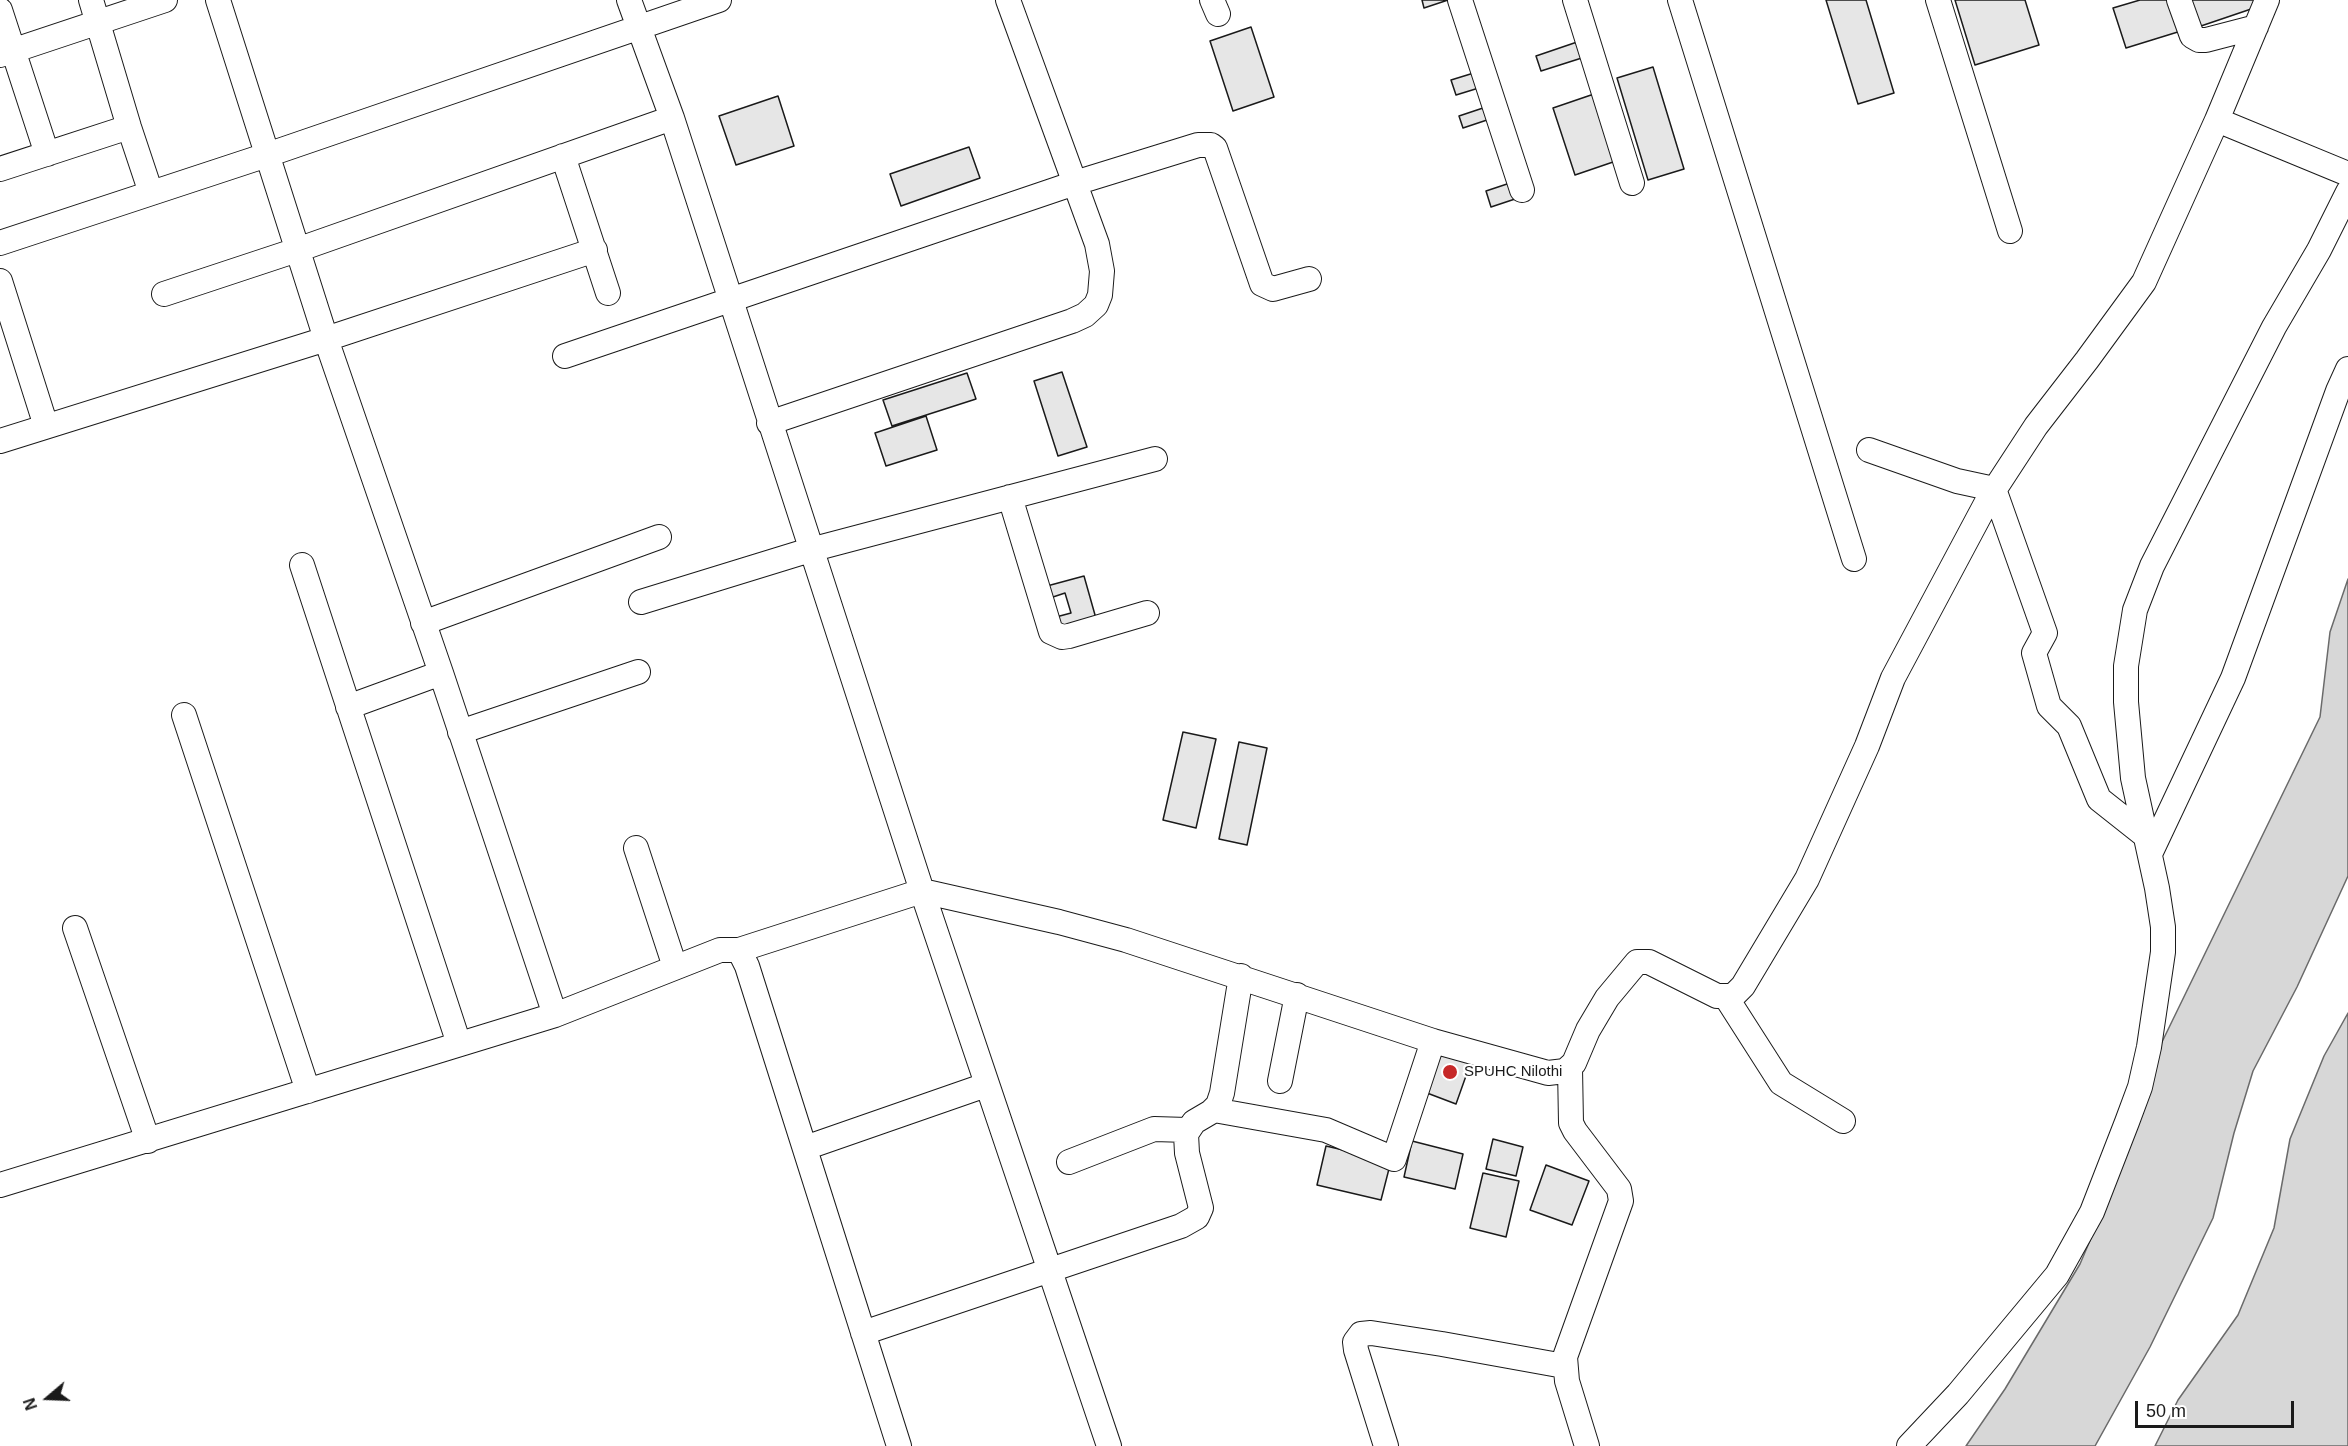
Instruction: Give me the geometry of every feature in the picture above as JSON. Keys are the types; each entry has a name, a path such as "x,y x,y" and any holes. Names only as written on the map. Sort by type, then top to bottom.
{"street":[{"path":"7,52 95,11 165,0"},
{"path":"218,0 326,339 555,1015"},
{"path":"629,0 672,118 921,891 1108,1446"},
{"path":"0,243 267,155 718,0"},
{"path":"769,423 1072,321 1085,315 1096,305 1100,295 1102,271 1097,244 1008,0"},
{"path":"1460,0 1522,190"},
{"path":"1575,0 1632,183"},
{"path":"1680,0 1854,559"},
{"path":"1938,0 2010,231"},
{"path":"2179,0 2192,36 2199,40 2256,27"},
{"path":"0,1185 555,1015 720,950 739,950 921,891 1104,934 1241,976 1433,1041 1548,1073 1557,1073 1570,1068 1588,1030 1607,998 1637,962 1649,962 1716,996 1733,996 1743,986 1807,879 1868,746 1893,678 1994,489 2036,426 2144,282 2217,120 2267,0"},
{"path":"0,10 7,52 48,154"},
{"path":"95,11 151,193"},
{"path":"164,294 297,250 672,118"},
{"path":"2217,120 2348,174"},
{"path":"0,169 129,127"},
{"path":"565,356 1190,146 1211,145 1215,148 1262,284 1273,289 1309,279"},
{"path":"563,156 608,293"},
{"path":"1909,1446 1958,1394 2057,1275 2092,1212 2139,1087 2157,999 2163,952 2163,927 2133,778 2126,702 2126,666 2130,640 2143,585 2274,327 2319,250 2348,192"},
{"path":"0,441 326,339 595,250"},
{"path":"0,281 46,426"},
{"path":"2148,846 2233,678 2348,369"},
{"path":"1869,450 1957,481 1994,489"},
{"path":"641,602 810,550 1155,459"},
{"path":"1994,489 2045,633 2034,653 2049,706 2069,726 2100,799 2148,846"},
{"path":"1010,498 1051,632 1062,637 1069,636 1147,613"},
{"path":"423,623 659,537"},
{"path":"302,565 459,1044"},
{"path":"460,732 638,672"},
{"path":"348,706 441,673"},
{"path":"184,715 308,1091"},
{"path":"636,848 675,967"},
{"path":"75,928 148,1141"},
{"path":"739,950 747,966 899,1446"},
{"path":"863,1333 1181,1226 1197,1217 1201,1208 1187,1153 1187,1130 1194,1122 1214,1110 1222,1093 1241,976"},
{"path":"1280,1081 1297,995"},
{"path":"1726,997 1781,1083 1844,1121"},
{"path":"1214,1110 1326,1130 1394,1160 1433,1041"},
{"path":"1570,1068 1571,1123 1619,1189 1621,1201 1570,1342 1564,1366 1587,1446"},
{"path":"805,1148 986,1085"},
{"path":"1070,1161 1154,1129 1187,1130"},
{"path":"1386,1446 1356,1350 1355,1342 1361,1334 1371,1333 1430,1342 1564,1366"}],"shaded area":[{"path":"2348,579 2348,876 2297,987 2253,1071 2234,1133 2213,1218 2150,1347 2095,1446 1966,1446 2005,1389 2080,1264 2123,1163 2161,1044 2320,717 2330,632"},
{"path":"2348,1013 2348,1446 2155,1446 2178,1400 2238,1315 2274,1228 2290,1139 2324,1056"}],"building":[{"path":"1422,0 1448,0 1424,8"},
{"path":"1826,0 1866,0 1894,93 1858,104"},
{"path":"1955,0 2025,0 2039,45 1975,65"},
{"path":"2140,0 2171,0 2181,31 2126,48 2113,8"},
{"path":"2189,0 2262,0 2260,6 2198,27"},
{"path":"1251,27 1274,97 1233,111 1210,41"},
{"path":"1583,40 1588,56 1541,71 1536,56"},
{"path":"1653,67 1684,169 1648,180 1617,78"},
{"path":"1477,72 1482,87 1456,95 1451,80"},
{"path":"1594,94 1616,161 1575,175 1553,108"},
{"path":"778,96 794,146 736,165 719,116"},
{"path":"1483,108 1487,120 1463,128 1459,116"},
{"path":"969,147 980,178 901,206 890,174"},
{"path":"1510,183 1515,199 1491,207 1486,191"},
{"path":"1062,372 1087,447 1058,456 1034,381"},
{"path":"967,373 976,399 892,426 883,400"},
{"path":"926,416 937,450 886,466 875,433"},
{"path":"1084,576 1097,622 1060,633 1056,617 1071,613 1065,593 1050,598 1047,586"},
{"path":"1183,732 1216,739 1196,828 1163,820"},
{"path":"1239,742 1267,748 1247,845 1219,839"},
{"path":"1442,1048 1472,1059 1456,1104 1427,1093"},
{"path":"1493,1139 1523,1147 1516,1176 1486,1169"},
{"path":"1412,1141 1463,1154 1455,1189 1404,1177"},
{"path":"1326,1146 1391,1161 1381,1200 1317,1185"},
{"path":"1546,1165 1589,1181 1572,1225 1530,1210"},
{"path":"1483,1173 1519,1181 1506,1237 1470,1228"}],"place":[{"name":"SPUHC Nilothi","path":"1450,1072"}]}
